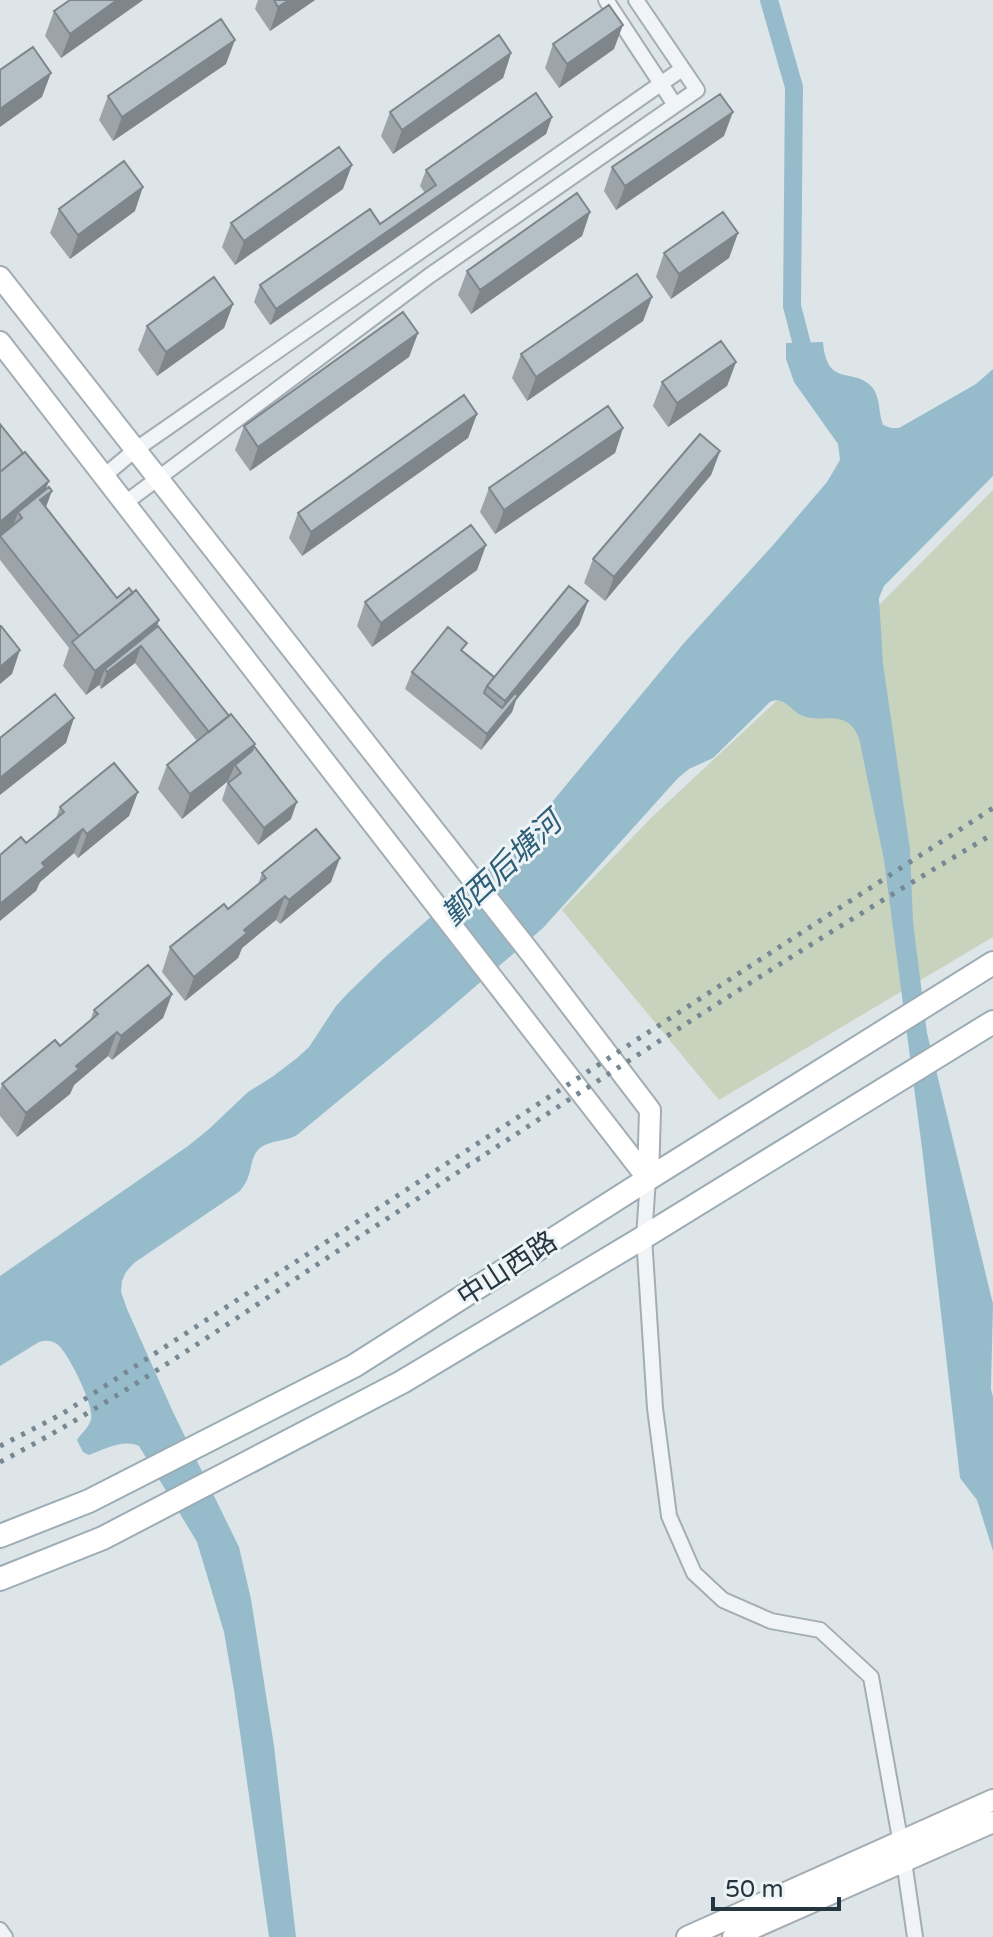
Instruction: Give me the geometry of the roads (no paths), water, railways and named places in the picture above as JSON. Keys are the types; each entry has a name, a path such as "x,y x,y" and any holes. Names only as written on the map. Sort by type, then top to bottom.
{"main road":[{"name":"中山西路","path":"0,1536 89,1501 354,1366 993,963"},
{"name":"中山西路","path":"0,1579 103,1538 396,1385 993,1022"}],"street":[{"path":"606,0 675,105"},
{"path":"125,503 429,276 697,90 636,0"},
{"path":"104,476 135,450 682,69"},
{"path":"0,277 650,1110 644,1237 655,1408 669,1516 694,1573 723,1600 771,1621 820,1630 871,1677 915,1937"},
{"path":"0,342 648,1179"},
{"path":"733,1937 902,1851 993,1800"},
{"path":"687,1937 902,1851 993,1822"},
{"path":"0,1930 5,1937"}],"water":[{"name":"鄞西后塘河","path":"823,342 825,357 835,371 865,381 872,387 883,425 891,428 899,428 976,384 993,369 993,476 884,586 879,598 883,664 910,849 913,922 927,1033 993,1304 993,1551 977,1500 960,1478 922,1148 884,860 859,738 845,721 803,716 784,702 775,700 713,758 678,778 543,928 297,1135 260,1148 240,1191 134,1263 122,1281 121,1292 127,1309 239,1547 251,1599 274,1746 296,1937 269,1937 224,1632 197,1542 139,1446 120,1444 89,1455 83,1452 77,1440 91,1419 89,1403 74,1368 57,1344 39,1342 0,1366 0,1276 188,1146 248,1092 297,1058 309,1047 348,993 528,831 684,643 827,482 840,460 838,444 794,382 786,359 786,343"}],"waterway":[{"path":"769,0 794,87 792,306 807,364"}],"railway":[{"path":"0,1446 62,1414 993,808"},
{"path":"0,1462 137,1383 674,1032 832,931 993,834"}]}
